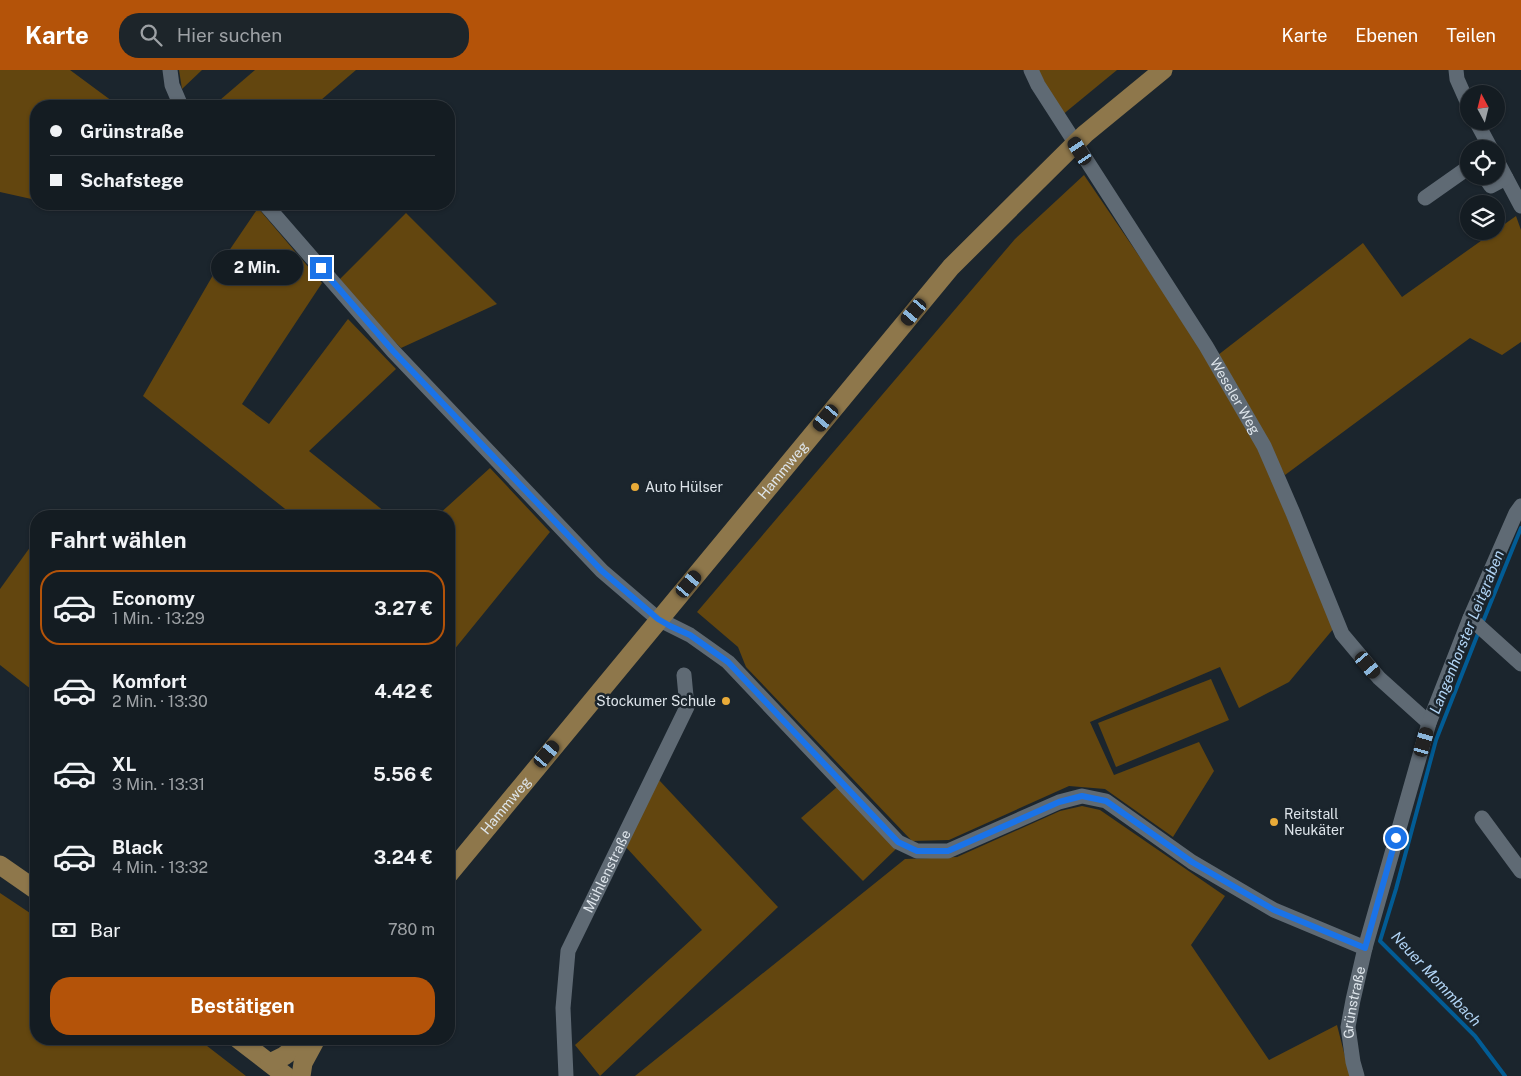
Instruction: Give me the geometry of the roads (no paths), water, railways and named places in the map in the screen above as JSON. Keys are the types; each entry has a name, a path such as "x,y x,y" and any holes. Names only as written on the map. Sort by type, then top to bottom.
{"main road":[{"name":"Hammweg","path":"455,867 952,267 1085,134 1163,70"},
{"path":"0,865 30,886"},
{"path":"249,1045 277,1060 286,1076"},
{"path":"277,1060 298,1045"},
{"path":"301,1076 303,1063 313,1045"}],"street":[{"path":"170,70 172,85 178,100"},
{"name":"Weseler Weg","path":"1031,70 1043,94 1206,346 1264,446 1342,634 1379,678 1429,723"},
{"path":"1456,70 1460,85"},
{"path":"1425,198 1460,173"},
{"path":"1506,178 1521,206"},
{"path":"277,210 413,372 602,571 668,609 670,626 690,635 728,662 898,842 917,851 948,851 1059,802 1082,796 1106,801 1192,862 1274,910 1365,948"},
{"name":"Grünstraße","path":"1357,1076 1348,1028 1365,948 1429,723 1470,618 1516,513 1521,506"},
{"path":"1470,618 1521,664"},
{"name":"Mühlenstraße","path":"566,1076 563,1008 568,950 687,706 684,675"},
{"path":"1482,818 1521,870"}],"waterway":[{"name":"Langenhorster Leitgraben","path":"1482,624 1521,528"},
{"name":"Langenhorster Leitgraben","path":"1479,631 1436,740 1380,941 1475,1036 1505,1076"}],"place":[{"name":"Auto Hülser","path":"635,487"},
{"name":"Stockumer Schule","path":"726,701"},
{"name":"Reitstall Neukäter","path":"1274,822"}],"water label":[{"name":"Neuer Mommbach","path":"1436,979"}]}
